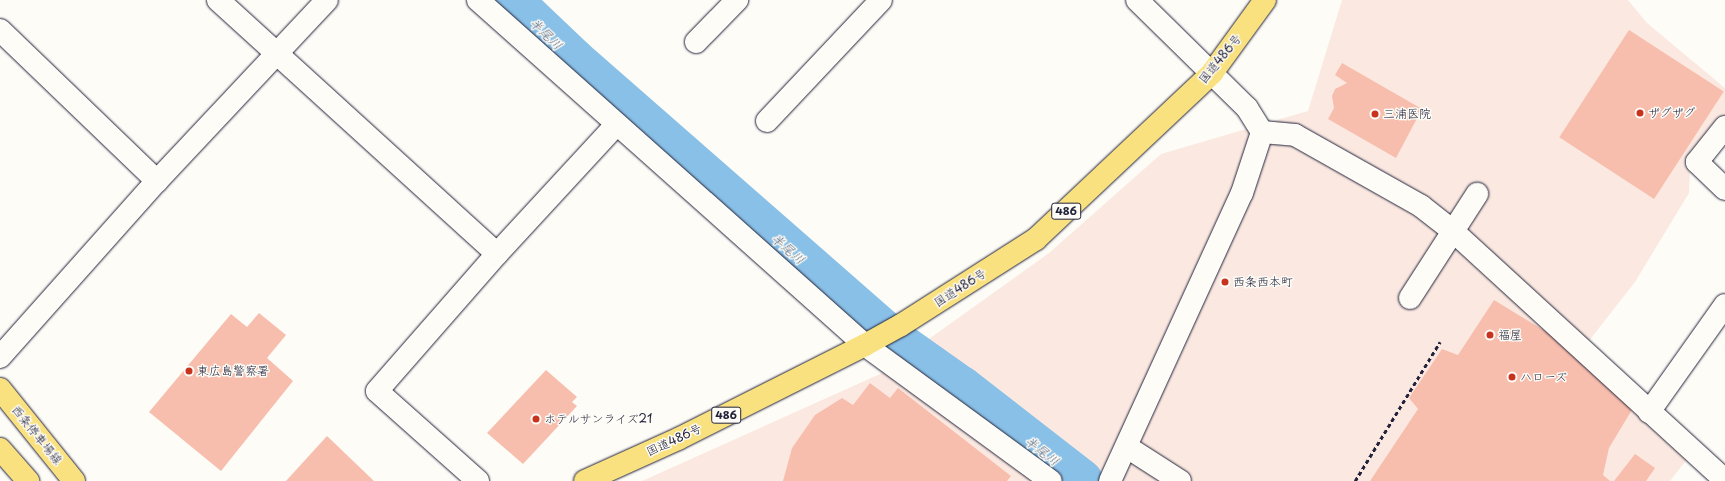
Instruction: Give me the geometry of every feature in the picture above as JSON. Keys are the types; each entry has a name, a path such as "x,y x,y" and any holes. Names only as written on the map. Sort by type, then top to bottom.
{"main road":[{"name":"国道486号","path":"585,481 678,439 902,326 1036,238 1212,73 1265,0"},
{"name":"西条停車場線","path":"0,388 74,481"},
{"path":"0,449 28,481"}],"street":[{"path":"218,0 497,254"},
{"path":"0,357 157,181 327,0"},
{"path":"478,0 616,125 865,345 1051,481"},
{"path":"696,42 737,0"},
{"path":"767,121 881,0"},
{"path":"1137,0 1247,108 1262,132"},
{"path":"0,30 157,181"},
{"path":"478,481 377,391 497,254 616,125"},
{"path":"1725,127 1697,162 1725,189"},
{"path":"1262,132 1294,135 1421,206 1454,232 1725,480"},
{"path":"1113,474 1242,193 1262,132"},
{"path":"1410,298 1432,262 1454,232 1477,194"},
{"path":"1649,412 1725,305"},
{"path":"1126,447 1180,481"}],"path":[{"path":"1355,481 1440,342"}],"shaded area":[{"path":"1342,0 1628,0 1647,23 1725,88 1725,119 1690,168 1689,193 1635,282 1588,342 1695,449 1670,481 642,481 880,374 1049,253 1161,154 1308,111"}],"building":[{"name":"ザグザグ","path":"1629,30 1724,92 1654,199 1559,137"},
{"name":"三浦医院","path":"1342,63 1422,109 1396,158 1328,119 1334,108 1332,96 1335,89 1347,83 1335,75"},
{"name":"ハローズ","path":"1494,300 1563,342 1633,408 1609,448 1603,475 1610,481 1370,481 1418,409 1409,398 1442,349 1458,355"},
{"path":"259,313 286,335 267,358 293,381 221,471 149,412 231,314 247,327"},
{"path":"546,370 577,397 572,402 577,406 523,464 487,433"},
{"path":"870,383 890,398 898,388 1011,476 1007,481 783,481 792,448 815,415 842,398 853,405"},
{"path":"327,436 374,481 286,481"},
{"path":"1635,454 1655,468 1646,481 1614,481"}],"waterway":[{"name":"半尾川","path":"510,0 573,60 890,338 961,388 1081,481"}],"place":[{"name":"ザグザグ","path":"1640,113"},
{"name":"三浦医院","path":"1375,114"},
{"name":"西条西本町","path":"1225,282"},
{"name":"福屋","path":"1490,335"},
{"name":"東広島警察署","path":"189,371"},
{"name":"ハローズ","path":"1512,377"},
{"name":"ホテルサンライズ21","path":"536,419"}]}
